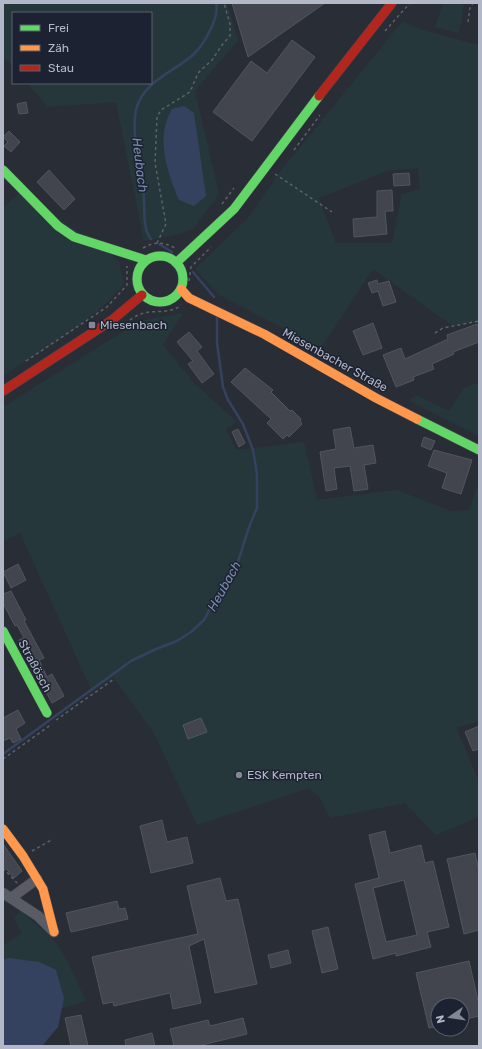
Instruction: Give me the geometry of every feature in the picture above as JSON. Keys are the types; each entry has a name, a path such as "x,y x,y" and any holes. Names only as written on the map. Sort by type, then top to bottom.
{"street":[{"path":"176,263 234,209 355,48 392,3"},
{"path":"3,170 58,226 74,237 133,254 146,260"},
{"path":"156,256 168,257 176,263 183,276 181,289 174,298 162,303 150,301 142,295 136,282 138,270 146,260 156,256"},
{"name":"Miesenbacher Straße","path":"181,289 189,298 264,334 376,398 479,450"},
{"path":"3,391 112,320 142,295"},
{"name":"Straßösch","path":"3,631 47,713"},
{"path":"3,830 23,856 37,879 47,903 54,932"},
{"path":"7,895 24,890 37,879"},
{"path":"7,895 38,916 54,932"}],"path":[{"path":"157,243 166,224 155,163 157,117 161,110 190,92 198,73 212,60 222,44 230,36 230,24 224,3"},
{"path":"384,32 410,3"},
{"path":"468,22 470,8 473,3"},
{"path":"293,150 320,114"},
{"path":"280,168 275,174 332,212"},
{"path":"22,364 107,307 127,285 127,262 133,254 147,246 157,243 165,243 176,249"},
{"path":"190,284 188,279 192,267"},
{"path":"126,322 141,314 177,308 189,298"},
{"path":"435,333 443,328 479,321"},
{"path":"3,759 114,679"},
{"path":"23,856 53,839"},
{"path":"3,868 24,890"}],"shaded area":[{"path":"3,3 227,3 238,40 195,91 219,194 193,229 179,234 144,241 116,102 48,107 28,84 152,84 152,12 12,12 12,66 5,58 3,59"},
{"path":"443,3 464,3 459,33 435,27"},
{"path":"402,22 429,32 479,45 479,323 451,325 373,269 321,348 219,295 195,269 249,217 279,173","holes":["418,168 420,189 402,194 392,243 336,243 319,198 387,171"]},
{"path":"20,192 111,254 119,262 124,284 98,311 83,323 3,376 3,208"},
{"path":"183,313 163,345 194,383 237,422 226,429 236,450 304,442 317,500 397,490 451,511 469,510 479,481 479,722 456,727 479,782 479,817 436,835 405,803 330,818 320,798 309,788 197,825 154,733 113,677 92,691 20,533 3,541 3,407 140,321"},
{"path":"479,382 479,436 409,401 416,395 449,411 464,388"},
{"path":"21,911 54,940 66,958 86,1001 60,1009 64,998 8,958 3,960 3,945 22,934 14,917"}],"water":[{"path":"184,106 194,113 206,196 194,206 179,200 170,178 165,154 164,131 167,120 172,109"},
{"path":"8,958 39,962 56,970 64,998 58,1027 42,1046 3,1046 3,960"}],"building":[{"path":"232,3 325,3 248,57"},
{"path":"292,40 315,57 252,141 213,112 251,61 267,73"},
{"path":"26,102 28,113 19,114 17,104"},
{"path":"9,131 20,142 11,152 4,146 8,142 3,137"},
{"path":"49,170 75,199 64,210 37,182"},
{"path":"409,173 410,185 394,186 393,174"},
{"path":"392,190 393,211 385,211 387,234 354,237 353,219 377,217 377,191"},
{"path":"377,280 378,284 389,281 396,302 383,306 378,291 372,293 368,283"},
{"path":"373,323 382,348 363,355 353,331"},
{"path":"477,324 479,329 479,342 453,352 454,354 432,364 434,369 413,377 414,380 396,387 383,355 401,348 405,359 448,339 447,335"},
{"path":"189,332 202,347 197,351 214,374 202,383 188,364 193,361 177,342"},
{"path":"245,368 273,390 271,392 290,411 292,410 301,419 300,421 302,424 289,437 287,435 283,439 267,423 271,419 231,382"},
{"path":"350,427 354,448 373,445 376,463 364,465 368,489 354,491 350,466 334,468 337,489 326,491 320,452 336,449 333,430"},
{"path":"238,429 245,443 239,447 232,432"},
{"path":"424,437 435,441 431,450 421,446"},
{"path":"434,450 472,460 461,494 442,488 447,473 428,466"},
{"path":"18,564 26,580 11,588 3,572"},
{"path":"11,591 26,620 24,621 44,658 39,660 47,677 52,674 64,696 52,703 19,640 24,638 17,625 15,626 3,603 3,594"},
{"path":"18,710 25,723 16,729 21,739 13,743 10,738 3,741 3,718"},
{"path":"201,718 207,732 188,739 183,725"},
{"path":"479,726 479,749 473,751 465,732"},
{"path":"162,820 167,842 187,837 193,863 151,873 140,826"},
{"path":"385,831 390,853 421,845 425,863 433,861 449,927 427,932 431,947 396,956 396,953 373,959 355,884 379,878 369,835","holes":["404,880 417,935 386,942 373,888"]},
{"path":"3,844 22,871 14,878 3,865"},
{"path":"475,853 479,871 479,930 464,934 447,859"},
{"path":"220,878 226,901 238,899 257,984 215,993 204,939 189,946 201,1003 173,1009 170,993 114,1006 113,1002 103,1004 92,957 198,934 187,886"},
{"path":"117,901 119,909 125,908 128,919 71,932 66,913"},
{"path":"328,927 338,969 322,973 312,931"},
{"path":"288,950 291,963 271,968 268,955"},
{"path":"469,961 479,1005 479,1016 470,1018 470,997 430,997 429,1028 416,973"},
{"path":"81,1015 88,1046 71,1046 65,1018"},
{"path":"243,1018 247,1034 198,1046 174,1046 170,1029 208,1020 210,1026"},
{"path":"152,1033 155,1046 126,1046 125,1040"}],"waterway":[{"name":"Heubach","path":"151,239 146,228 144,194 136,149 136,110 140,100 152,84 198,50 213,23 217,9 216,3"},
{"name":"Heubach","path":"159,244 172,252"},
{"name":"Heubach","path":"193,272 214,297"},
{"name":"Heubach","path":"3,754 131,661 177,641 191,632 204,620 215,599 237,565 249,527 257,508 257,474 253,450 243,424 228,400 223,387 217,343 217,318"}],"traffic: fast":[{"path":"176,263 234,209 319,96"},
{"path":"3,170 58,226 74,237 146,260"},
{"path":"165,256 177,262 182,270 183,279 182,288 177,296 169,301 155,302 143,296 138,288 137,274 143,262 151,257 165,256"},
{"path":"417,419 479,450"},
{"path":"3,631 47,713"}],"traffic: slow":[{"path":"181,289 189,298 264,334 376,398 417,419"},
{"path":"3,829 23,856 43,889 54,932"}],"traffic: jam":[{"path":"319,96 392,3"},
{"path":"3,391 112,320 142,295"}],"place":[{"name":"Miesenbach","path":"92,325"},
{"name":"ESK Kempten","path":"239,775"}]}
